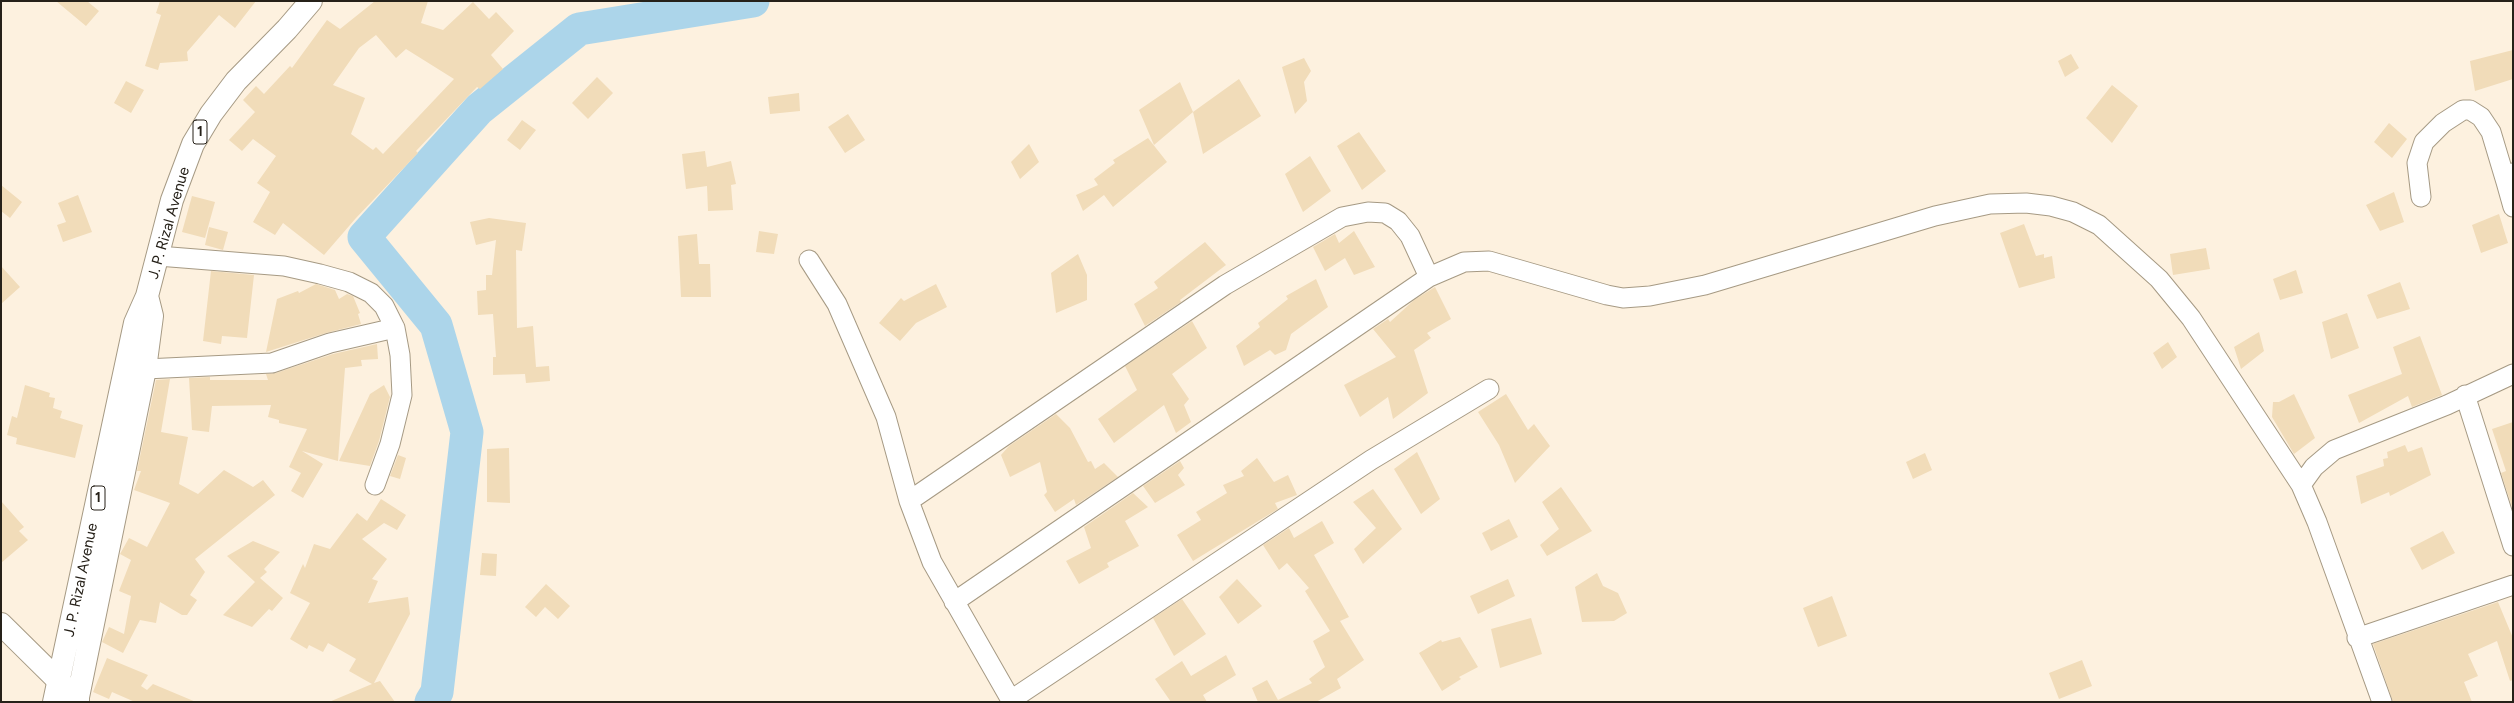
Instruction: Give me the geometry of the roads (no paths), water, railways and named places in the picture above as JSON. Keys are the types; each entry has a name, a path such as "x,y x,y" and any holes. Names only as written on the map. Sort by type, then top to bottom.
{"main road":[{"name":"J. P. Rizal Avenue","path":"57,692 135,323 147,296 172,200 193,144 211,114 236,81 287,29 311,1"},
{"name":"J. P. Rizal Avenue","path":"78,701 145,369 152,316 147,296"},
{"path":"1,624 57,692 78,701"}],"street":[{"path":"2421,197 2417,163 2424,142 2443,122 2463,110 2470,110 2482,117 2491,132 2510,177 2513,207"},
{"path":"954,602 1429,277 1464,262 1477,260 1506,266 1590,292 1623,298 1650,296 1705,285 1935,216 1990,204 2026,203 2051,206 2073,212 2099,225 2159,279 2191,318 2301,485 2317,522 2357,638 2382,702"},
{"path":"909,501 1225,285 1342,217 1368,212 1385,213 1398,221 1410,236 1429,277"},
{"path":"158,256 284,266 349,282 371,293 384,306 395,328 400,355 402,395 390,444 375,485"},
{"path":"809,260 837,304 886,416 909,501 932,562 1011,701 1364,464 1489,389"},
{"path":"145,369 272,364 330,343 395,328"},
{"path":"2301,485 2314,467 2334,450 2446,405 2513,374"},
{"path":"2465,395 2513,546"},
{"path":"2357,638 2513,585"}],"waterway":[{"path":"431,702 437,692 467,432 436,325 364,237 479,109 579,29 753,1"}]}
